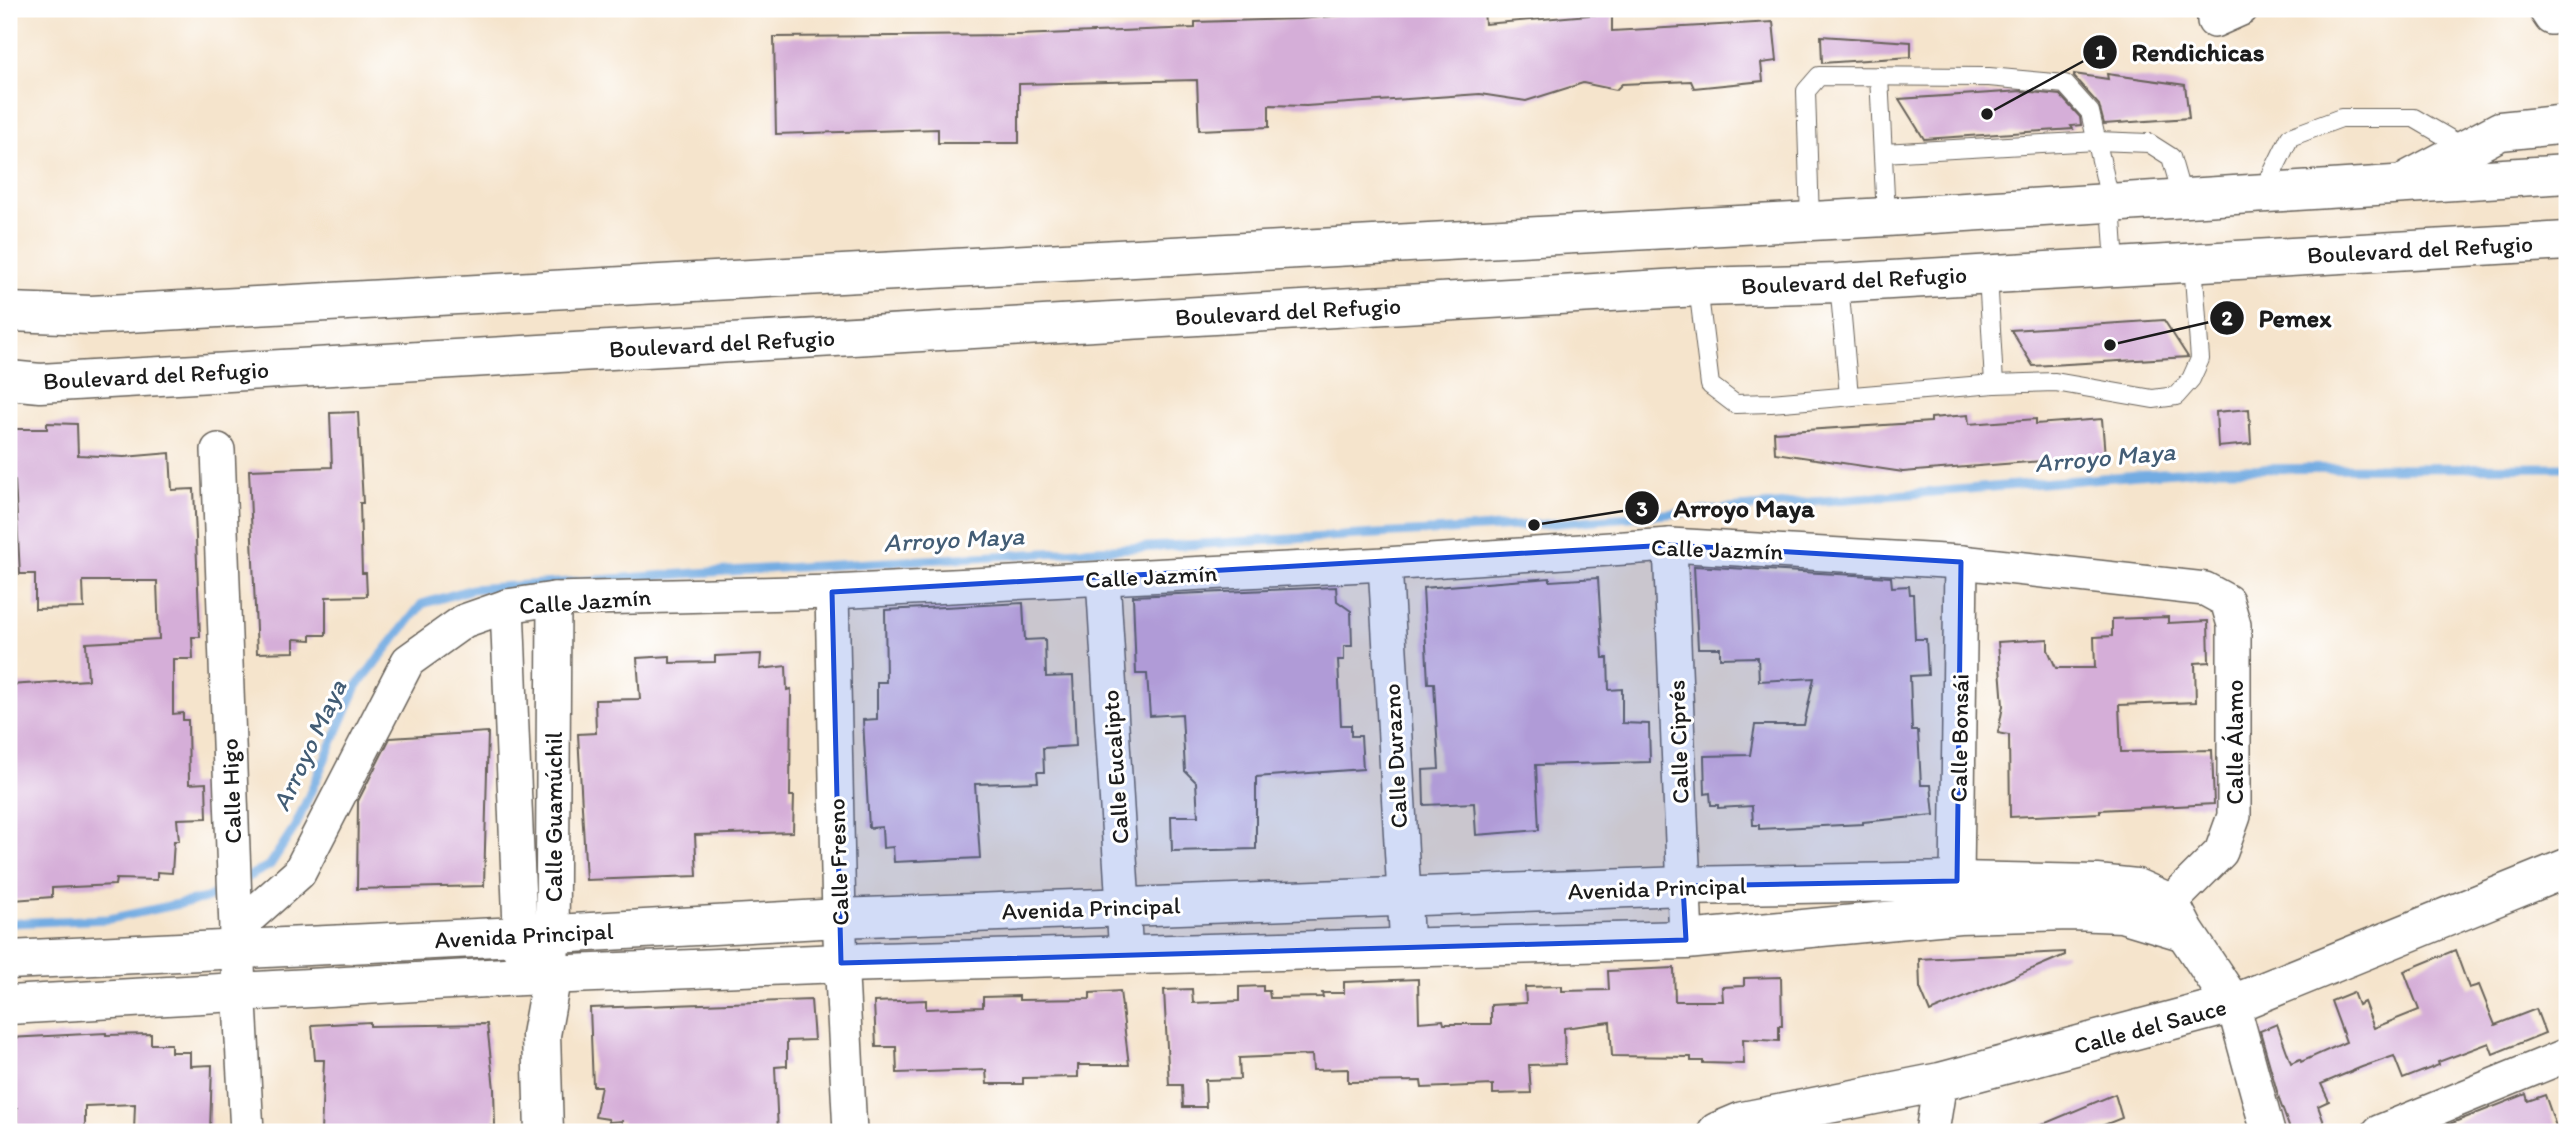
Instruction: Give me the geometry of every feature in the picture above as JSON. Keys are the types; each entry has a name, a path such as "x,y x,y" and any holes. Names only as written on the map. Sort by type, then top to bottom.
{"main road":[{"path":"2400,185 2500,131 2567,124"},
{"path":"9,312 91,315 1886,217 2567,174"},
{"name":"Boulevard del Refugio","path":"9,380 40,383 1698,287 1839,282 2567,241"},
{"name":"Calle del Sauce","path":"1733,1128 1940,1082 2233,1004 2567,868"},
{"name":"Avenida Principal","path":"9,1005 537,975 841,962 1686,940 1958,897 2097,884 2136,888 2169,919"},
{"name":"Avenida Principal","path":"9,960 236,929 536,935 839,918 1683,886 1958,897"},
{"path":"2169,919 2233,1004"},
{"name":"Calle Guamúchil","path":"537,975 544,1132"}],"street":[{"name":"Calle Higo","path":"218,450 236,929 247,1132"},
{"name":"Calle Jazmín","path":"236,929 299,873 408,661 464,621 507,606 554,599 832,592 1385,564 1670,545 1961,562 2205,589 2227,601"},
{"name":"Calle Ciprés","path":"1670,545 1686,940"},
{"name":"Calle Bonsái","path":"1958,897 1961,562"},
{"name":"Calle Durazno","path":"1385,564 1406,947"},
{"name":"Calle Eucalipto","path":"1103,578 1126,955"},
{"name":"Calle Fresno","path":"832,592 839,918 850,1132"},
{"name":"Calle Guamúchil","path":"536,935 554,599"},
{"name":"Calle Álamo","path":"2169,919 2221,852 2234,816 2234,625 2227,601"},
{"name":"Calle Guamúchil","path":"507,606 536,935 537,975"},
{"path":"2233,1004 2268,1132"},
{"path":"2379,1132 2567,1055"},
{"path":"1932,1132 1940,1082"}],"lane":[{"path":"1810,221 1806,91 1819,76 1989,77 2065,84 2090,112 2111,204 2115,265"},
{"path":"1879,76 1886,217"},
{"path":"2262,194 2290,136 2341,118 2414,118 2467,149"},
{"path":"1883,153 2097,141 2149,143 2172,157 2183,199"},
{"path":"1698,287 1710,385 1735,404 1994,384 2055,382 2153,400 2176,396 2191,379 2200,359 2193,263"},
{"path":"1988,274 1994,384"},
{"path":"1839,282 1849,396"}],"highlighted area":[{"path":"1670,545 1961,562 1957,881 1683,886 1686,940 841,963 832,592"}],"building":[{"path":"1408,9 1484,9 1485,24 1612,13 1612,31 1773,22 1777,61 1761,63 1763,81 1694,88 1691,81 1622,84 1616,90 1583,83 1526,101 1480,94 1306,106 1269,105 1269,127 1199,130 1197,80 1019,84 1019,143 938,143 938,129 776,134 774,37 1019,35 1195,28 1195,22 1300,19"},
{"path":"1821,36 1911,42 1911,57 1822,63"},
{"path":"2074,74 2108,79 2107,74 2185,85 2189,118 2104,124 2099,105"},
{"path":"2022,91 2060,95 2080,117 2081,125 2071,126 2073,129 1924,139 1899,99"},
{"path":"2164,320 2188,357 2033,366 2011,330"},
{"path":"2249,409 2251,444 2218,447 2216,412"},
{"path":"358,412 363,503 360,503 362,573 366,573 367,596 326,597 326,635 311,635 311,640 294,639 294,652 257,653 249,470 332,467 330,413"},
{"path":"1968,415 1969,424 2036,419 2036,424 2102,419 2105,456 1903,472 1775,453 1774,432 1931,422 1931,418"},
{"path":"47,423 77,424 78,455 124,457 170,453 172,490 194,489 200,637 192,637 193,659 173,659 173,714 183,713 183,720 188,720 189,784 206,783 207,818 177,819 179,841 174,841 172,873 157,872 157,880 116,879 115,885 52,888 52,897 14,900 13,863 9,863 9,685 88,680 86,643 159,639 157,581 83,581 84,608 35,609 35,574 20,574 15,480 9,479 9,429 47,429"},
{"path":"1694,566 1891,577 1892,587 1909,586 1910,594 1913,594 1915,639 1926,639 1928,675 1910,676 1912,731 1918,731 1921,785 1931,785 1934,815 1863,824 1759,829 1759,825 1753,825 1752,806 1718,808 1718,805 1711,805 1710,793 1705,794 1704,756 1750,755 1755,725 1804,725 1814,678 1759,681 1758,657 1720,658 1720,648 1698,648"},
{"path":"1550,578 1550,581 1598,578 1603,658 1608,658 1609,690 1622,689 1622,723 1649,724 1650,762 1536,765 1539,830 1476,835 1474,803 1424,805 1423,770 1439,769 1434,683 1428,683 1423,588"},
{"path":"1336,587 1337,601 1351,611 1352,646 1344,646 1344,660 1338,660 1341,725 1351,725 1351,736 1361,736 1363,769 1256,777 1256,849 1172,851 1171,816 1198,816 1196,782 1185,771 1182,714 1150,716 1147,674 1136,674 1133,596"},
{"path":"1023,603 1025,640 1045,639 1046,677 1073,676 1076,746 1043,748 1044,772 1037,772 1038,782 975,784 980,858 894,862 893,847 883,848 882,827 869,828 863,720 877,719 877,682 886,682 885,610"},
{"path":"2168,617 2168,623 2208,621 2209,662 2195,663 2196,702 2119,705 2121,752 2212,750 2214,804 2010,817 2009,735 1998,733 2003,706 1998,642 2048,639 2048,650 2056,668 2095,668 2094,637 2112,636 2112,619"},
{"path":"761,654 760,669 786,666 787,690 791,689 790,796 794,796 793,832 695,835 697,876 586,880 578,734 596,733 595,700 640,699 637,658 670,656 670,663 715,662 715,656"},
{"path":"488,732 484,886 357,889 358,801 390,738"},
{"path":"2455,950 2469,988 2479,985 2495,1025 2536,1009 2545,1033 2493,1054 2489,1043 2438,1062 2439,1065 2403,1079 2394,1056 2362,1067 2321,1084 2329,1101 2318,1106 2324,1123 2301,1132 2291,1132 2260,1031 2277,1024 2291,1063 2300,1059 2301,1062 2346,1042 2331,1001 2353,992 2358,1005 2364,1002 2374,1028 2419,1010 2404,971"},
{"path":"2065,952 2065,955 1930,1012 1920,988 1919,959"},
{"path":"1674,968 1675,1001 1723,1001 1722,987 1744,986 1744,978 1781,977 1782,1026 1779,1026 1779,1041 1743,1039 1744,1064 1703,1063 1691,1061 1691,1057 1612,1056 1610,1022 1564,1028 1565,1064 1529,1065 1531,1093 1493,1094 1493,1085 1422,1088 1421,1081 1348,1082 1348,1069 1313,1070 1312,1055 1239,1058 1240,1079 1205,1080 1206,1107 1183,1107 1182,1085 1169,1085 1164,990 1192,989 1193,1003 1239,1001 1239,987 1263,986 1263,991 1269,991 1270,998 1323,997 1322,993 1344,993 1344,982 1418,979 1419,1022 1443,1020 1444,1024 1491,1024 1491,1005 1526,1003 1525,987 1562,986 1562,991 1609,990 1608,971"},
{"path":"1120,991 1129,1065 1078,1065 1078,1077 1023,1078 1023,1084 987,1084 986,1070 897,1073 896,1047 876,1047 874,1002 926,1000 926,1009 983,1007 983,997 1019,996 1019,1000 1090,999 1090,993"},
{"path":"811,1000 814,1040 787,1041 787,1066 775,1067 778,1132 622,1132 622,1121 609,1122 608,1119 595,1117 601,1086 593,1086 590,1008"},
{"path":"370,1022 370,1026 487,1024 495,1126 475,1127 475,1132 321,1132 324,1060 315,1060 312,1025"},
{"path":"106,1033 151,1034 151,1044 171,1044 171,1052 190,1052 190,1066 212,1065 210,1132 134,1132 135,1104 85,1106 85,1132 17,1132 17,1109 9,1110 9,1038"},
{"path":"2115,1094 2122,1118 2086,1132 2024,1132"},
{"path":"2526,1094 2528,1101 2545,1095 2558,1132 2429,1132"}],"waterway":[{"name":"Arroyo Maya","path":"242,880 270,865 296,825 357,686 422,604 472,589 711,572 1534,525 2211,469 2567,467"},
{"name":"Arroyo Maya","path":"9,923 109,919 207,898 226,888"}],"place":[{"name":"Rendichicas","path":"1987,114"},
{"name":"Pemex","path":"2110,345"},
{"name":"Arroyo Maya","path":"1534,525"}]}
